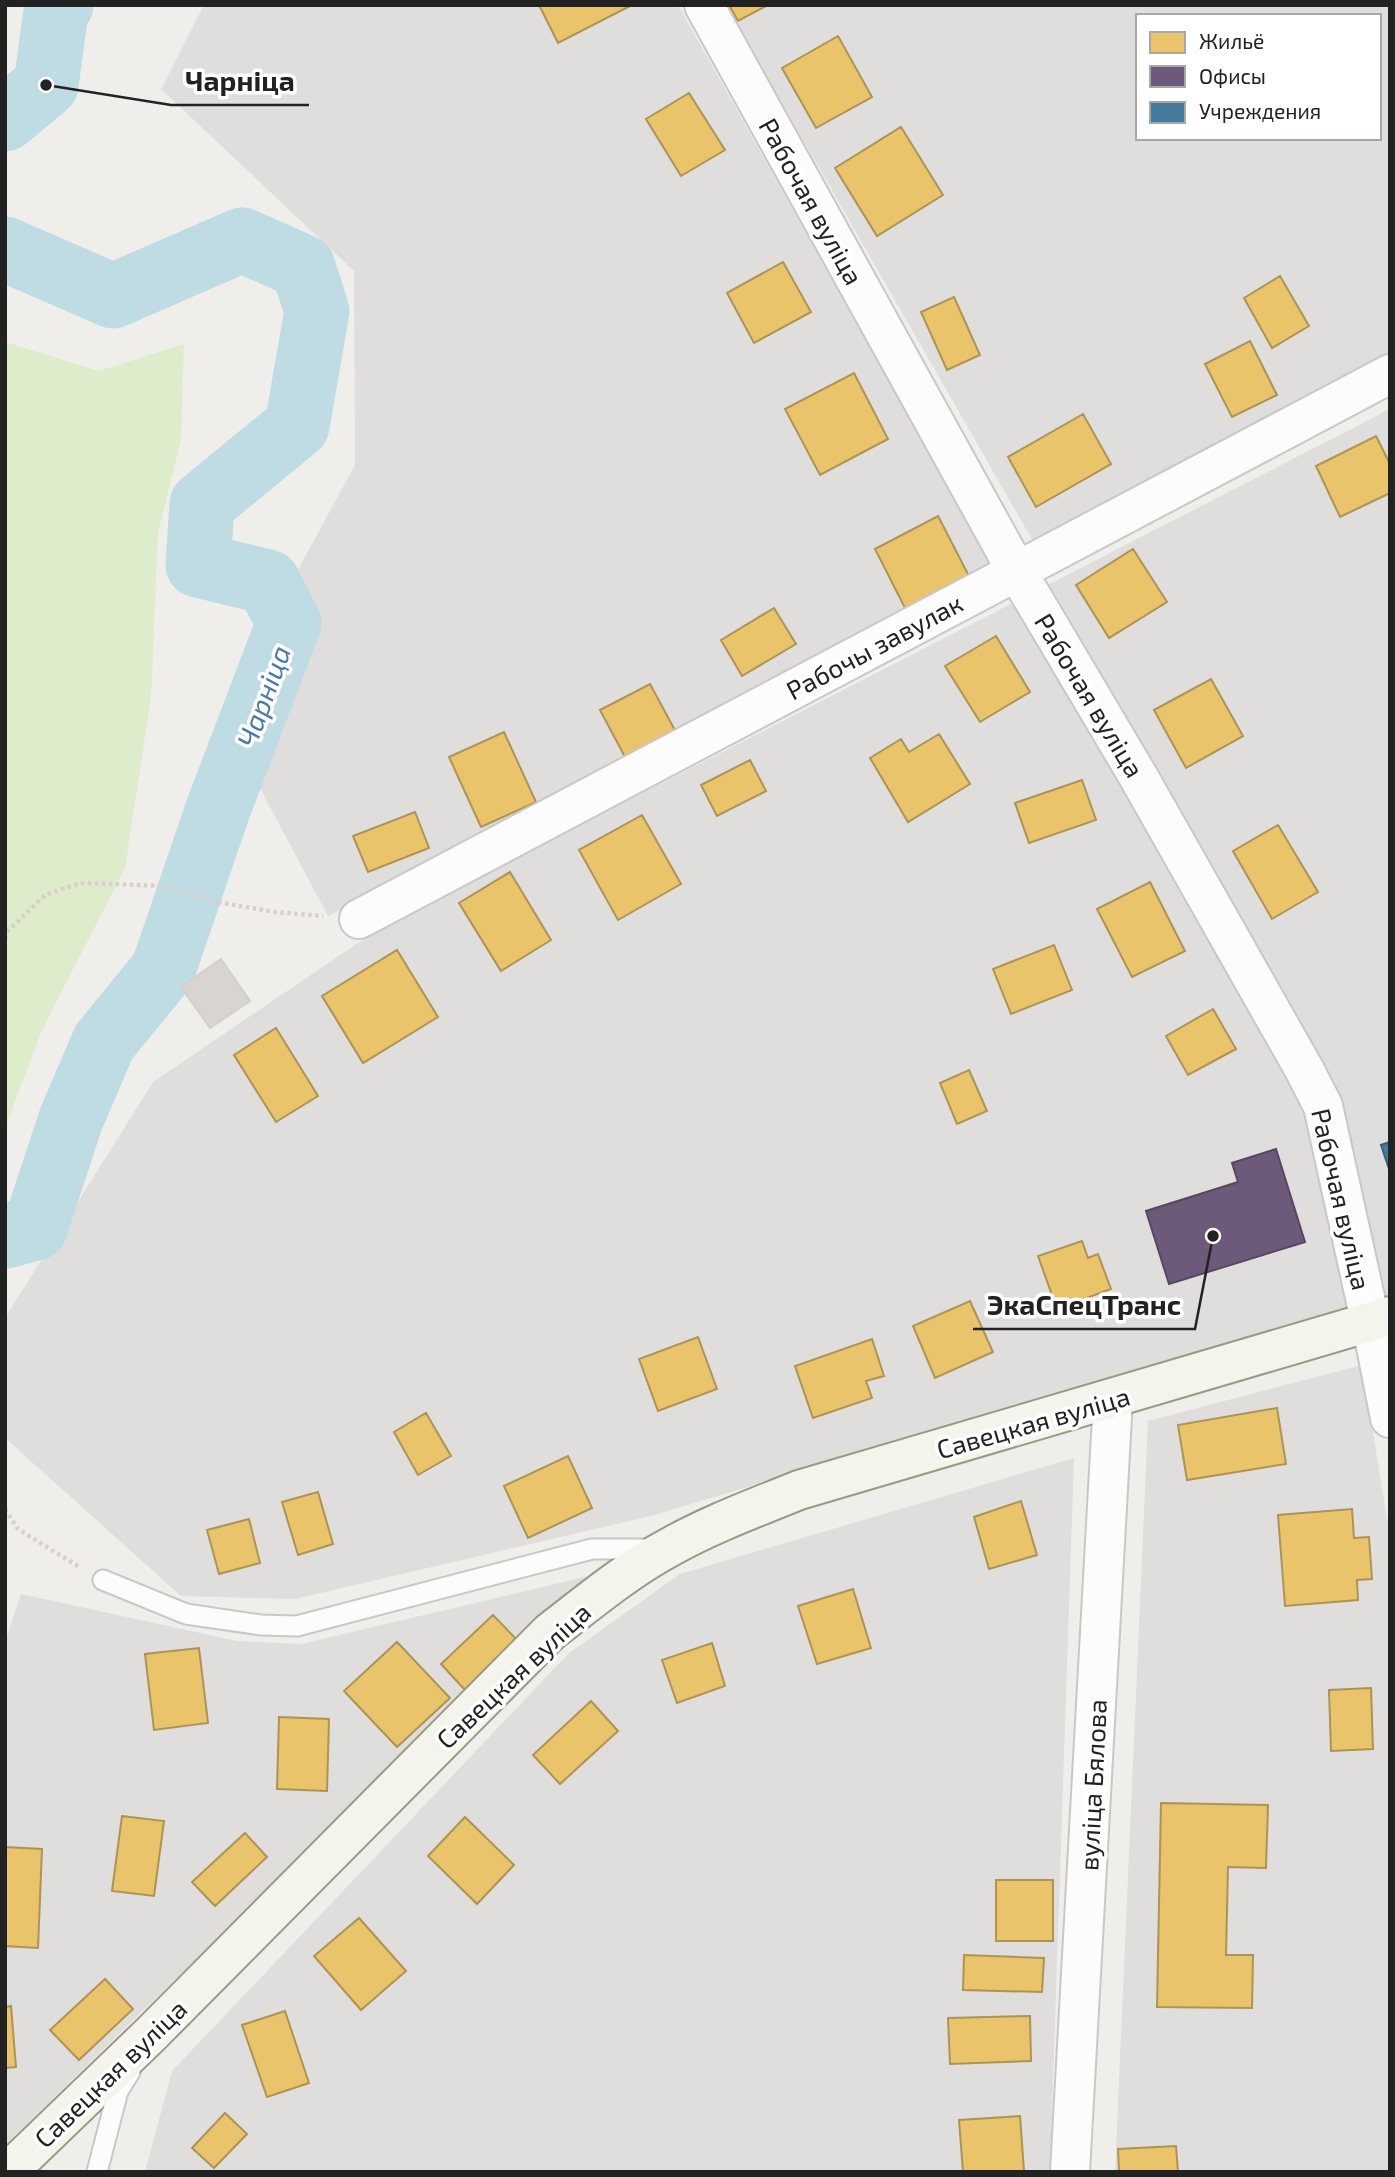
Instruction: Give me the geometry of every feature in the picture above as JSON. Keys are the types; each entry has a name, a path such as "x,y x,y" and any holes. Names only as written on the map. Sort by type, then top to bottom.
{"main road":[{"name":"Савецкая вуліца","path":"8,2172 151,2034 550,1632 603,1591 668,1548 723,1521 799,1490 1380,1319"}],"street":[{"name":"Рабочая вуліца","path":"704,5 1016,570 1138,776 1323,1106 1380,1319 1390,1418"},
{"name":"Рабочы завулак","path":"359,919 1390,374"},
{"name":"вуліца Бялова","path":"1070,2172 1113,1399"}],"lane":[{"path":"103,1580 186,1614 261,1625 297,1626 592,1549 668,1548"},
{"path":"97,2172 118,2091 151,2034"}],"path":[{"path":"5,939 9,931 45,895 80,883 168,886 211,901 275,912 359,919"},
{"path":"5,1509 18,1529 103,1580"}],"shaded area":[{"path":"204,5 678,5 996,572 328,916 220,713 355,465 354,271 161,89"},
{"path":"726,5 1390,5 1390,365 1038,550"},
{"path":"1390,409 1390,1294 651,1516 295,1599 181,1596 5,1438 5,1318 153,1082 380,928"},
{"path":"1362,1365 1390,1537 1390,2172 1115,2172 1148,1421"},
{"path":"1074,1458 1050,2172 145,2172 172,2071 568,1654 680,1574"},
{"path":"589,1576 5,2145 5,1642 21,1594 237,1641 301,1644"}],"green space":[{"path":"5,342 99,371 184,344 181,439 158,534 151,698 125,868 42,1030 5,1128"}],"building: Жильё":[{"path":"539,5 632,5 558,43"},
{"path":"729,5 768,5 738,21"},
{"path":"838,36 872,97 816,128 782,68"},
{"path":"689,93 725,150 681,176 646,119"},
{"path":"901,127 943,195 877,236 835,168"},
{"path":"783,262 811,312 754,343 727,293"},
{"path":"1280,276 1309,326 1272,348 1244,298"},
{"path":"954,297 980,355 947,370 921,312"},
{"path":"1250,341 1277,395 1232,417 1205,364"},
{"path":"854,373 888,439 820,475 785,409"},
{"path":"1083,414 1111,464 1036,507 1008,457"},
{"path":"1376,436 1390,464 1390,493 1340,517 1316,466"},
{"path":"938,516 969,576 906,610 875,549"},
{"path":"1133,549 1167,602 1109,638 1076,585"},
{"path":"774,608 796,644 742,676 721,640"},
{"path":"996,636 1030,692 980,722 945,666"},
{"path":"1211,679 1243,736 1186,768 1154,710"},
{"path":"650,684 676,732 626,759 600,710"},
{"path":"504,732 536,802 481,827 449,757"},
{"path":"939,734 970,784 908,822 870,758 901,739 909,752"},
{"path":"750,760 766,791 717,816 701,785"},
{"path":"1082,780 1096,820 1029,843 1015,803"},
{"path":"415,812 429,848 368,872 353,836"},
{"path":"642,815 681,884 618,920 579,850"},
{"path":"1278,825 1318,892 1272,919 1233,851"},
{"path":"510,872 551,940 501,971 459,903"},
{"path":"1150,882 1185,951 1132,977 1097,909"},
{"path":"1054,945 1072,990 1011,1014 993,969"},
{"path":"397,950 438,1017 363,1063 322,996"},
{"path":"1213,1009 1236,1049 1188,1075 1166,1036"},
{"path":"276,1028 318,1096 276,1122 234,1055"},
{"path":"969,1070 987,1111 957,1124 940,1083"},
{"path":"1082,1241 1088,1258 1098,1254 1111,1289 1057,1309 1038,1256"},
{"path":"970,1301 993,1352 935,1378 913,1326"},
{"path":"698,1337 717,1389 658,1411 639,1359"},
{"path":"872,1339 884,1376 866,1381 872,1398 813,1418 795,1366"},
{"path":"1277,1408 1286,1464 1187,1480 1178,1425"},
{"path":"426,1413 451,1456 418,1475 394,1432"},
{"path":"568,1456 592,1508 528,1538 504,1486"},
{"path":"318,1492 333,1544 298,1555 282,1502"},
{"path":"1021,1501 1037,1555 989,1569 974,1517"},
{"path":"1352,1509 1354,1538 1369,1537 1372,1579 1357,1580 1358,1600 1285,1606 1278,1515"},
{"path":"249,1519 260,1563 219,1574 207,1530"},
{"path":"853,1589 871,1648 817,1664 798,1606"},
{"path":"493,1615 518,1641 465,1690 441,1664"},
{"path":"397,1642 450,1698 397,1747 344,1691"},
{"path":"712,1643 725,1686 677,1703 662,1660"},
{"path":"199,1648 208,1723 154,1730 145,1654"},
{"path":"1371,1688 1373,1749 1331,1751 1329,1690"},
{"path":"591,1701 618,1731 560,1784 533,1755"},
{"path":"279,1717 329,1719 327,1791 277,1789"},
{"path":"1161,1803 1268,1805 1266,1868 1228,1867 1226,1955 1253,1955 1252,2008 1157,2007"},
{"path":"122,1816 164,1821 154,1896 112,1891"},
{"path":"465,1817 514,1865 477,1904 428,1856"},
{"path":"245,1833 267,1857 215,1906 192,1882"},
{"path":"5,1847 42,1849 38,1948 5,1946"},
{"path":"996,1880 1053,1880 1053,1941 996,1941"},
{"path":"359,1918 406,1971 361,2010 314,1956"},
{"path":"964,1955 1044,1958 1042,1992 963,1990"},
{"path":"105,1979 133,2009 79,2060 50,2030"},
{"path":"11,2006 16,2067 5,2068 5,2007"},
{"path":"285,2011 309,2083 267,2097 242,2025"},
{"path":"1030,2016 1031,2061 950,2064 948,2018"},
{"path":"225,2113 247,2134 214,2168 192,2148"},
{"path":"1020,2116 1024,2171 963,2172 959,2120"},
{"path":"1176,2146 1178,2172 1119,2172 1118,2149"}],"building: Офисы":[{"path":"1276,1149 1305,1242 1169,1284 1146,1211 1238,1182 1232,1163"}],"building: Учреждения":[{"path":"1390,1142 1390,1172 1381,1145"}],"building: Прочее":[{"path":"221,959 250,1001 210,1028 181,987"}],"waterway":[{"name":"Чарніца","path":"5,119 46,85 56,11 61,5"},
{"name":"Чарніца","path":"5,249 113,296 242,240 303,267 317,311 297,426 202,504 198,565 268,582 289,623 218,809 163,970 104,1042 71,1119 35,1228 5,1236"}],"place":[{"name":"Чарніца","path":"46,85"},
{"name":"ЭкаСпецТранс","path":"1213,1236"}]}
